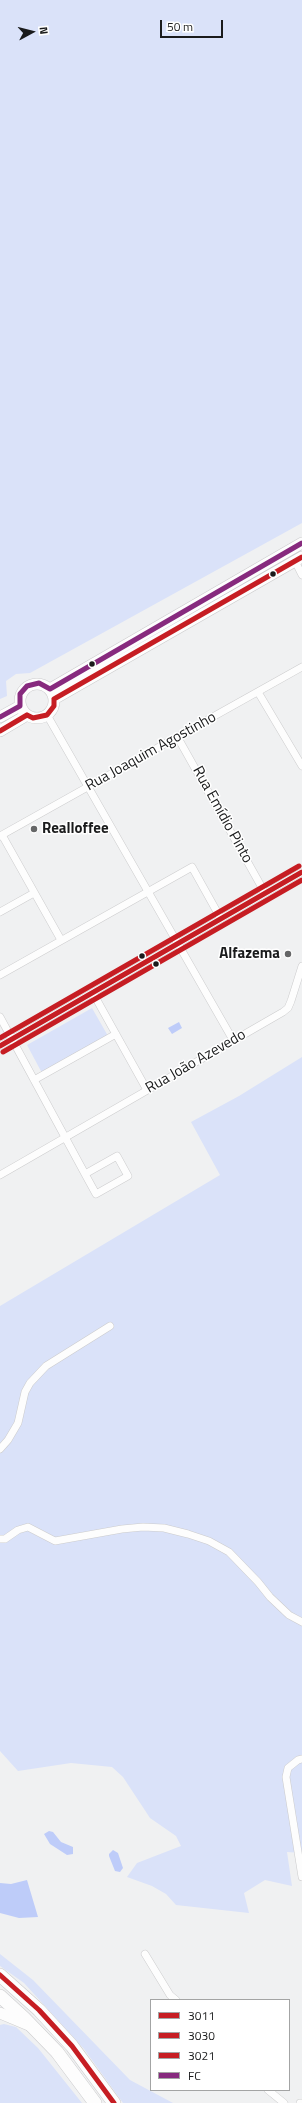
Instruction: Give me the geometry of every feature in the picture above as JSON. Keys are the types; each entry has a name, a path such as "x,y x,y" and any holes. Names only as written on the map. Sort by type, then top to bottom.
{"highway":[{"path":"0,1976 39,2010 72,2046 114,2103"},
{"path":"0,1996 34,2028 68,2064 96,2103"}],"main road":[{"path":"52,694 302,543"},
{"path":"52,694 298,559"},
{"path":"39,683 52,694 54,706 47,715 33,718 27,715 20,706 20,694 27,686 39,683"},
{"path":"0,717 20,706"},
{"path":"0,731 27,715"},
{"path":"0,2013 34,2028"}],"street":[{"path":"298,559 302,575"},
{"name":"Rua Joaquim Agostinho","path":"1,835 178,738 302,667"},
{"path":"258,692 302,766"},
{"path":"47,715 233,1040"},
{"name":"Rua Emídio Pinto","path":"178,738 265,893"},
{"path":"1,835 61,940"},
{"path":"0,975 192,868 221,919"},
{"path":"0,1046 302,872"},
{"path":"0,912 34,893"},
{"name":"Rua João Azevedo","path":"0,1174 65,1138 288,1008 302,966"},
{"path":"93,993 147,1090"},
{"path":"0,1017 65,1138 96,1194 128,1176 117,1156 85,1174"},
{"path":"34,1080 116,1034"},
{"path":"0,1449 8,1440 18,1423 24,1392 30,1383 46,1366 110,1326"},
{"path":"0,1539 5,1539 18,1530 28,1527 55,1541 122,1529 143,1527 164,1528 188,1534 209,1541 229,1552 258,1582 270,1597 289,1615 302,1622"},
{"path":"302,1759 298,1760 288,1768 286,1777 302,1876"},
{"path":"145,1954 170,1995 175,1999"},
{"path":"269,2091 284,2103"}],"shaded area":[{"path":"0,0 302,0 302,523 30,673 16,674 6,681 7,696 0,699"},
{"path":"92,1008 108,1036 42,1073 27,1045"},
{"path":"302,1057 302,1853 287,1852 292,1886 265,1880 244,1893 249,1913 176,1905 166,1894 152,1886 127,1877 137,1863 181,1846 176,1836 150,1818 123,1777 112,1767 71,1763 18,1771 0,1751 0,1306 220,1175 191,1122 239,1096"},
{"path":"0,1954 33,1980 130,2080 173,2103 123,2103 84,2049 24,1983 0,1966"},
{"path":"4,2024 16,2027 38,2048 82,2103 0,2103 0,2025"}],"water":[{"path":"179,1022 182,1028 172,1034 168,1028"},
{"path":"49,1831 53,1832 61,1842 73,1847 73,1854 67,1855 50,1844 44,1834"},
{"path":"113,1850 118,1853 123,1868 120,1872 115,1871 109,1856"},
{"path":"27,1880 38,1917 19,1918 0,1913 0,1883 11,1884"}],"transit line":[{"name":"FC","path":"0,717 20,706 20,694 27,686 39,683 50,689 302,543"},
{"name":"3011","path":"54,699 302,557"},
{"name":"3011","path":"27,715 33,718 47,715 54,706 54,699"},
{"name":"3011","path":"0,731 27,715"},
{"name":"3021","path":"0,1038 299,866"},
{"name":"3011","path":"0,1046 302,872"},
{"name":"3030","path":"3,1052 302,880"},
{"name":"3011","path":"0,1975 39,2010 72,2046 114,2103"}],"place":[{"name":"Realloffee","path":"34,829"},
{"name":"Alfazema","path":"288,954"}]}
